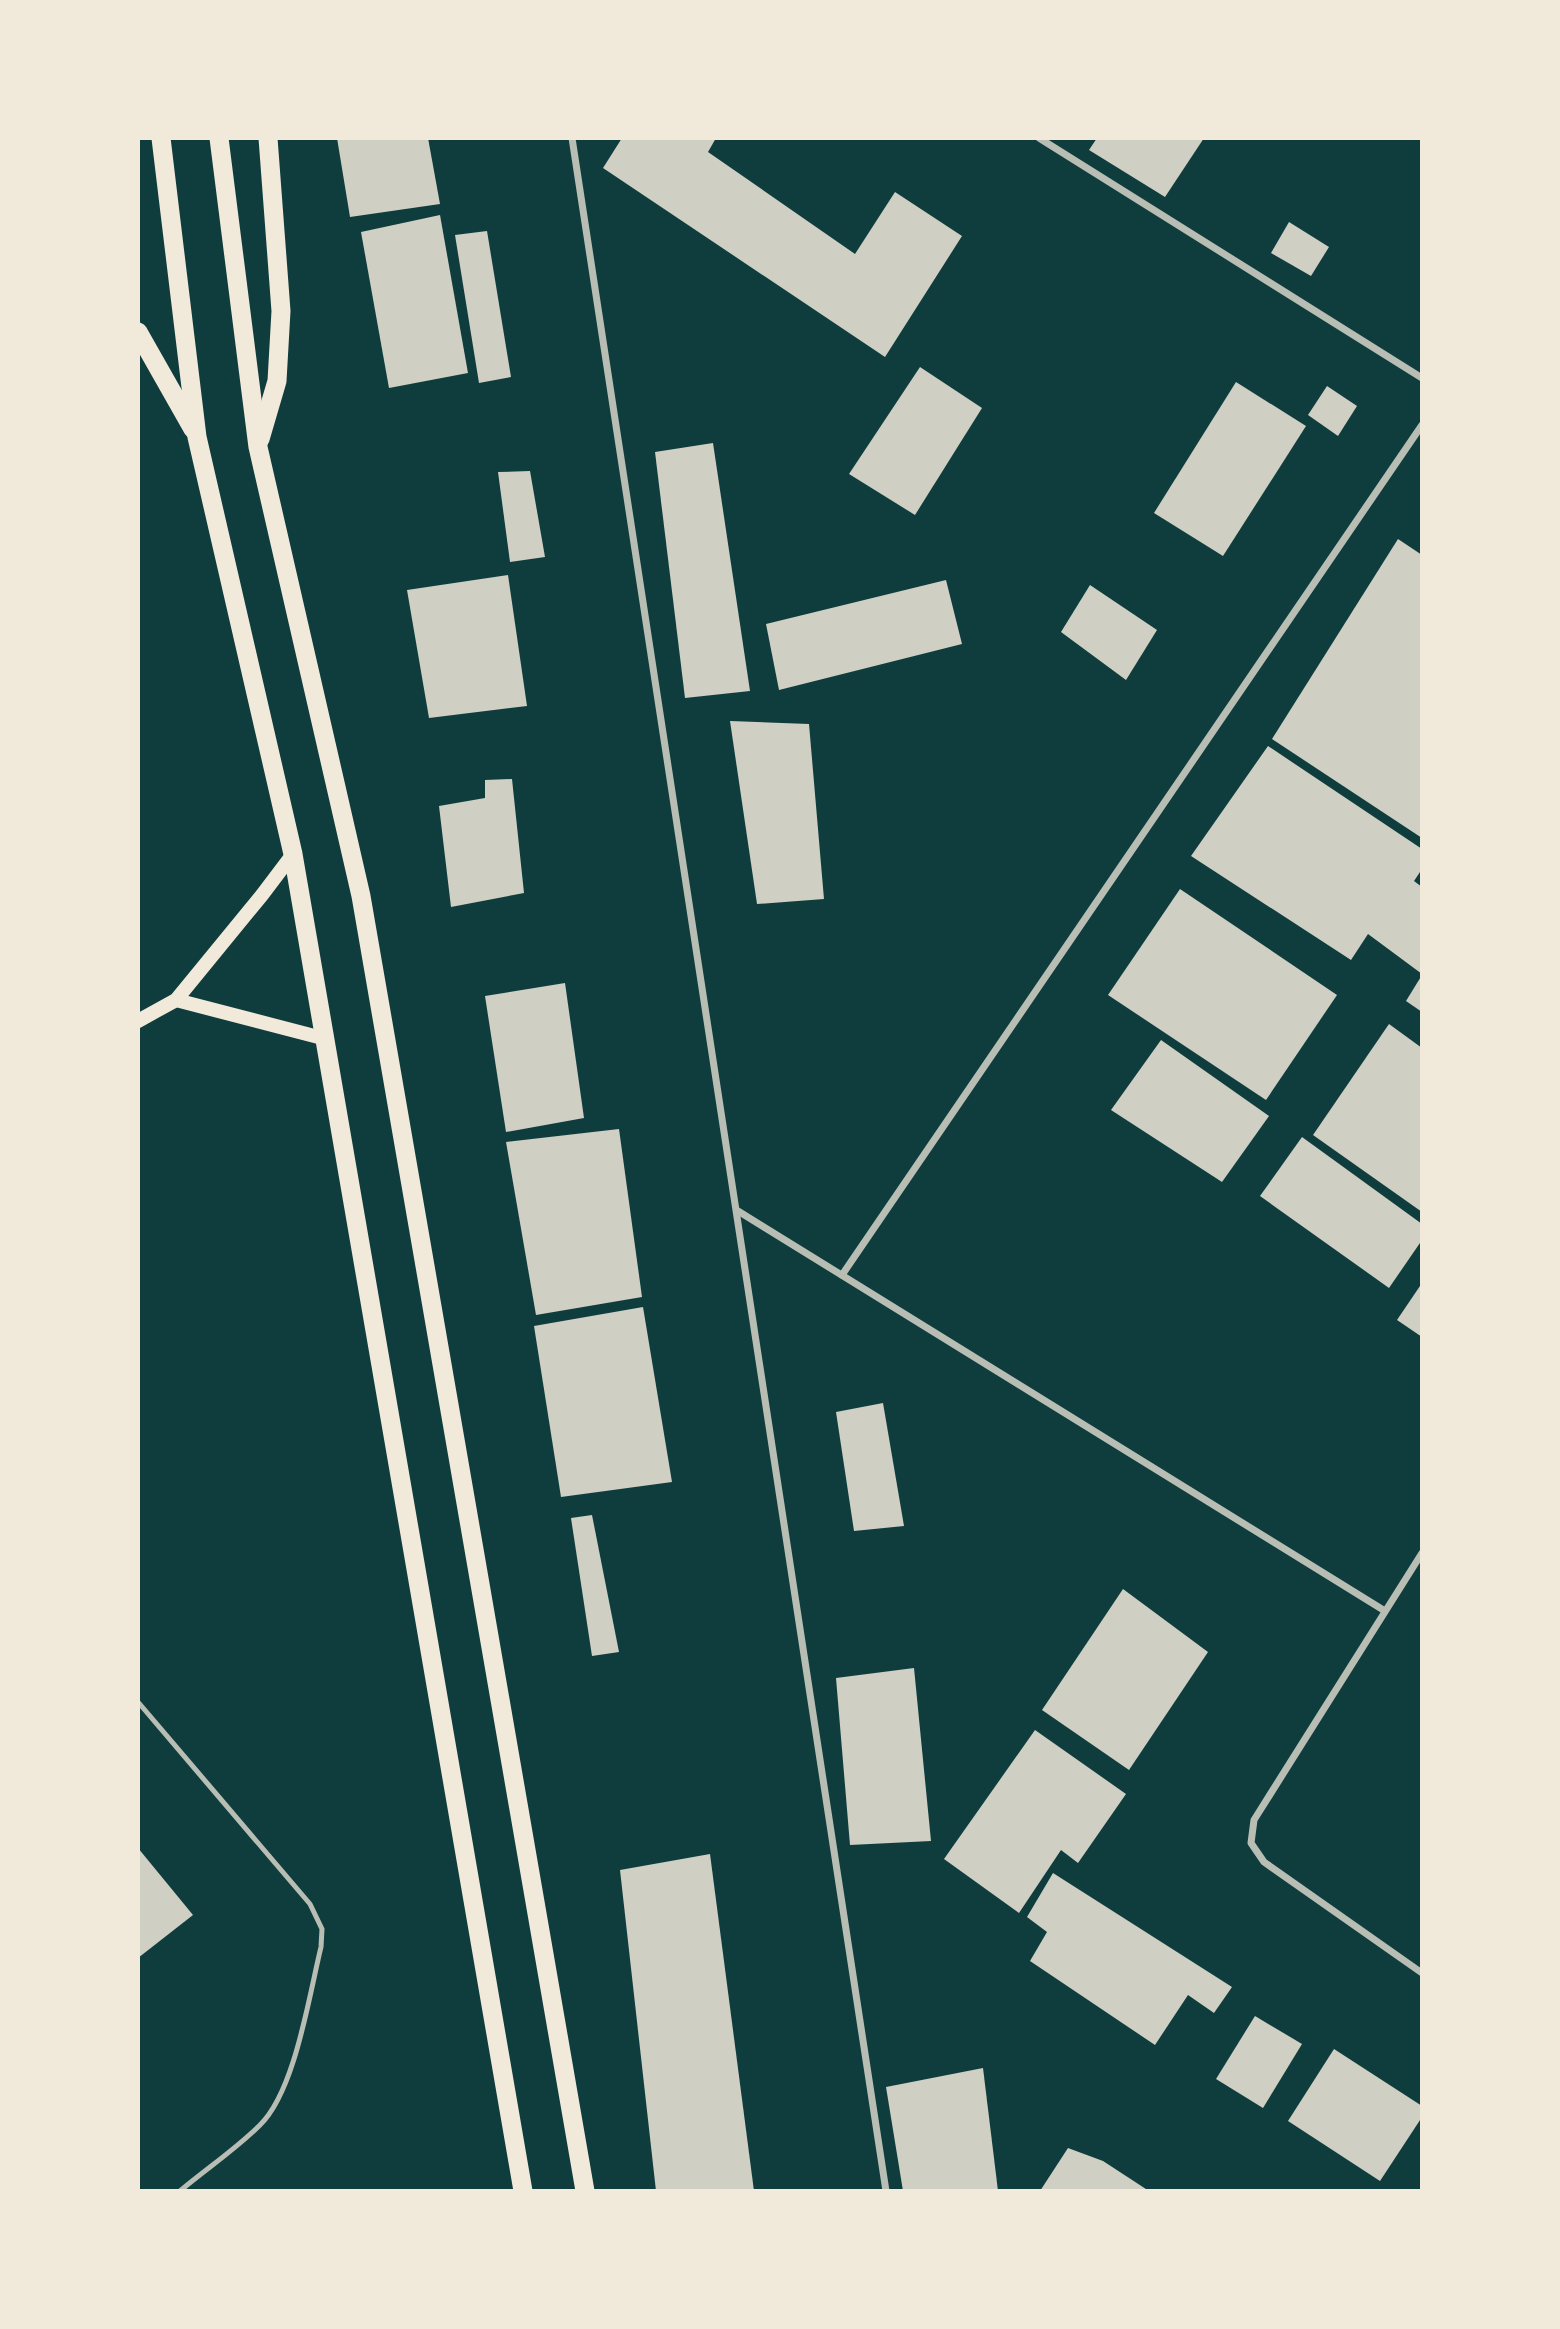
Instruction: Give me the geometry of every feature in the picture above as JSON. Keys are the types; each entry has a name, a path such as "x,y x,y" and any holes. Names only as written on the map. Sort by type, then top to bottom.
{"highway":[{"path":"162,138 197,437 293,854 523,2191"},
{"path":"219,138 258,447 361,896 585,2191"},
{"path":"258,447 277,381 281,311 268,138"},
{"path":"138,332 197,437"}],"main road":[{"path":"138,1021 176,1000 293,854"},
{"path":"176,1000 326,1039"}],"street":[{"path":"572,138 886,2191"},
{"path":"1039,138 1422,378"},
{"path":"842,1275 1422,425"},
{"path":"738,1211 1385,1611"},
{"path":"1422,1553 1254,1820 1251,1843 1264,1862 1422,1973"}],"lane":[{"path":"138,1702 310,1904 322,1929 321,1947 289,2075 276,2106 260,2125 180,2191"}],"building":[{"path":"337,138 428,138 440,204 350,217"},
{"path":"622,138 716,138 708,152 855,254 895,192 962,236 885,357 603,168"},
{"path":"1097,138 1204,138 1165,197 1089,150"},
{"path":"440,215 468,373 389,388 361,232"},
{"path":"1289,222 1329,247 1311,276 1271,253"},
{"path":"487,231 511,377 479,383 455,235"},
{"path":"920,367 982,408 915,515 849,474"},
{"path":"1236,382 1306,426 1223,556 1154,513"},
{"path":"1327,386 1357,406 1338,436 1308,415"},
{"path":"713,443 750,691 685,698 655,452"},
{"path":"530,471 545,557 510,562 498,472"},
{"path":"1398,539 1422,555 1422,838 1272,739"},
{"path":"508,575 527,706 429,718 407,590"},
{"path":"946,580 962,644 779,690 766,624"},
{"path":"1090,585 1157,630 1126,680 1061,632"},
{"path":"730,721 809,724 824,899 757,904"},
{"path":"1268,746 1422,849 1422,869 1414,881 1422,887 1422,974 1368,934 1351,960 1191,856"},
{"path":"512,779 524,893 451,907 439,806 485,798 485,780"},
{"path":"1180,889 1337,995 1266,1100 1108,995"},
{"path":"1422,975 1422,1012 1406,1001"},
{"path":"565,983 584,1118 506,1132 485,996"},
{"path":"1389,1024 1422,1048 1422,1212 1313,1135"},
{"path":"1161,1040 1269,1116 1222,1182 1111,1110"},
{"path":"619,1129 642,1297 536,1315 506,1142"},
{"path":"1302,1137 1422,1224 1422,1240 1389,1288 1260,1196"},
{"path":"1422,1283 1422,1337 1397,1320"},
{"path":"643,1307 672,1482 561,1497 534,1326"},
{"path":"883,1403 904,1526 854,1531 836,1412"},
{"path":"592,1515 619,1652 592,1656 571,1518"},
{"path":"1123,1589 1208,1652 1129,1770 1042,1710"},
{"path":"914,1668 931,1841 850,1845 836,1678"},
{"path":"1035,1730 1126,1794 1078,1863 1061,1850 1019,1913 944,1859"},
{"path":"138,1848 193,1915 138,1958"},
{"path":"710,1854 754,2191 656,2191 620,1870"},
{"path":"1053,1873 1232,1987 1214,2013 1188,1995 1155,2045 1030,1961 1047,1932 1027,1917"},
{"path":"1255,2016 1302,2044 1263,2108 1216,2079"},
{"path":"1334,2049 1422,2106 1422,2117 1380,2181 1288,2121"},
{"path":"983,2068 998,2191 903,2191 886,2087"},
{"path":"1068,2148 1103,2161 1149,2191 1040,2191"}]}
